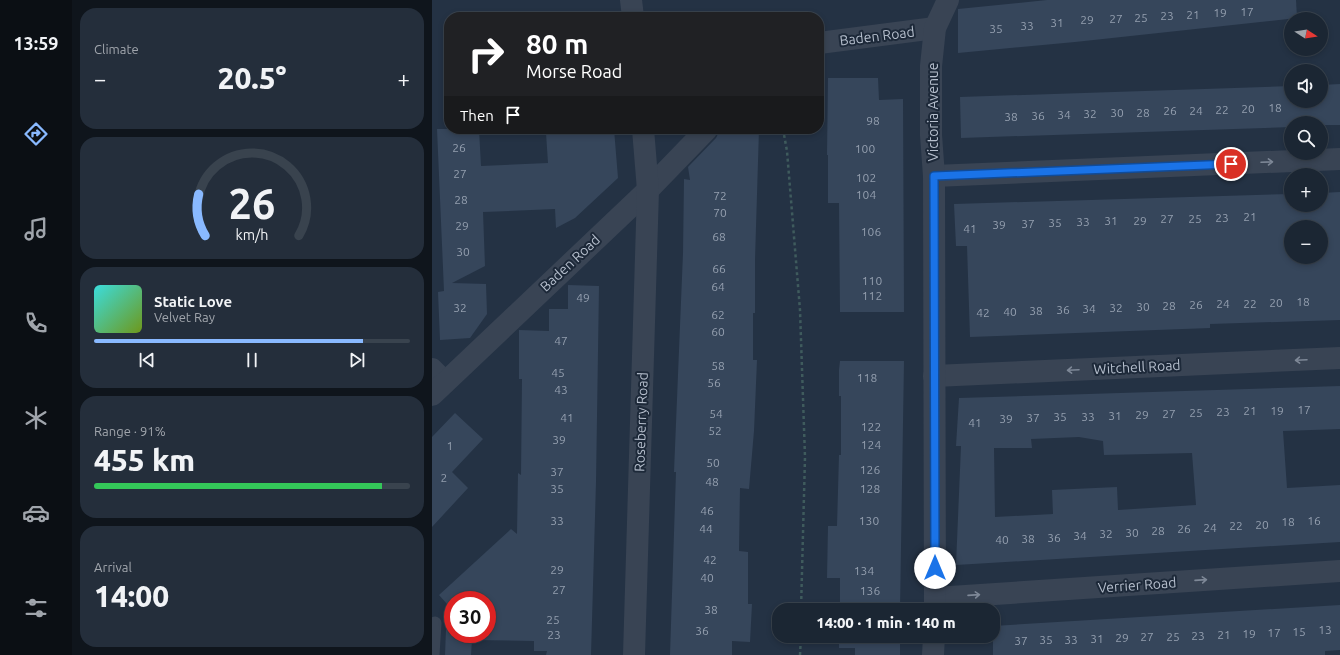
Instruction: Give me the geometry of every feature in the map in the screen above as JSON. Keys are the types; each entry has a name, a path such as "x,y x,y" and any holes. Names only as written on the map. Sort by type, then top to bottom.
{"street":[{"path":"632,0 633,12"},
{"name":"Victoria Avenue","path":"935,603 934,176 931,135 931,79 935,28 948,0"},
{"name":"Baden Road","path":"824,42 935,28"},
{"name":"Roseberry Road","path":"634,655 648,190 643,134"},
{"name":"Baden Road","path":"436,382 648,190 702,134"},
{"path":"934,176 1340,159"},
{"name":"Witchell Road","path":"934,376 1340,358"},
{"name":"Verrier Road","path":"947,603 1340,571"},
{"path":"934,643 934,655"}],"lane":[{"path":"433,655 435,623"}],"path":[{"path":"784,134 787,152 801,325 805,457 801,603"},
{"path":"800,643 800,655"}],"building":[{"path":"1047,0 1296,0 1297,12 1284,12 1284,19 958,53 958,9"},
{"path":"828,78 878,78 879,100 903,99 904,312 840,312 839,203 828,203"},
{"path":"1340,84 1340,125 1328,125 1328,116 1284,116 1284,127 961,138 960,97 1284,86 1284,108 1328,108 1328,85"},
{"path":"437,129 444,129 444,134 479,134 481,166 548,163 546,134 614,134 618,178 575,218 556,228 555,209 483,212 485,266 452,283 486,284 487,314 470,338 440,340 438,292 444,291"},
{"path":"718,134 759,134 755,313 753,313 753,360 757,360 754,431 749,489 740,488 739,551 748,552 748,604 752,604 750,642 732,641 732,655 670,655 676,472 674,472 683,253 684,179 690,180 688,167 716,138"},
{"path":"1340,192 1340,320 1210,324 1210,328 970,337 967,246 956,246 954,204 1284,194 1284,212 1328,212 1328,193"},
{"path":"568,285 599,286 596,482 591,655 546,655 547,651 534,651 534,641 496,640 496,591 444,591 444,601 439,595 511,529 517,534 518,473 521,475 522,379 519,379 519,330 549,331 549,309 568,309"},
{"path":"840,361 904,361 900,603 840,603 840,578 827,578 828,526 837,526 839,455 841,455 841,396 839,396"},
{"path":"1340,386 1340,429 1283,431 1287,488 1340,485 1340,542 956,565 961,446 956,446 959,398","holes":["1079,437 1103,441 1104,455 1192,453 1196,505 1118,510 1117,487 1052,490 1053,514 995,517 994,448 1032,448 1031,439"]},
{"path":"455,413 483,439 452,472 468,488 432,527 432,437"},
{"path":"1340,605 1340,650 1325,651 1325,655 993,655 993,643 1000,643 1000,626"},
{"path":"445,643 472,643 471,655 445,655"},
{"path":"839,643 900,643 900,655 855,655 855,648 839,648"}],"route":[{"path":"935,568 934,176 1231,164"}]}
